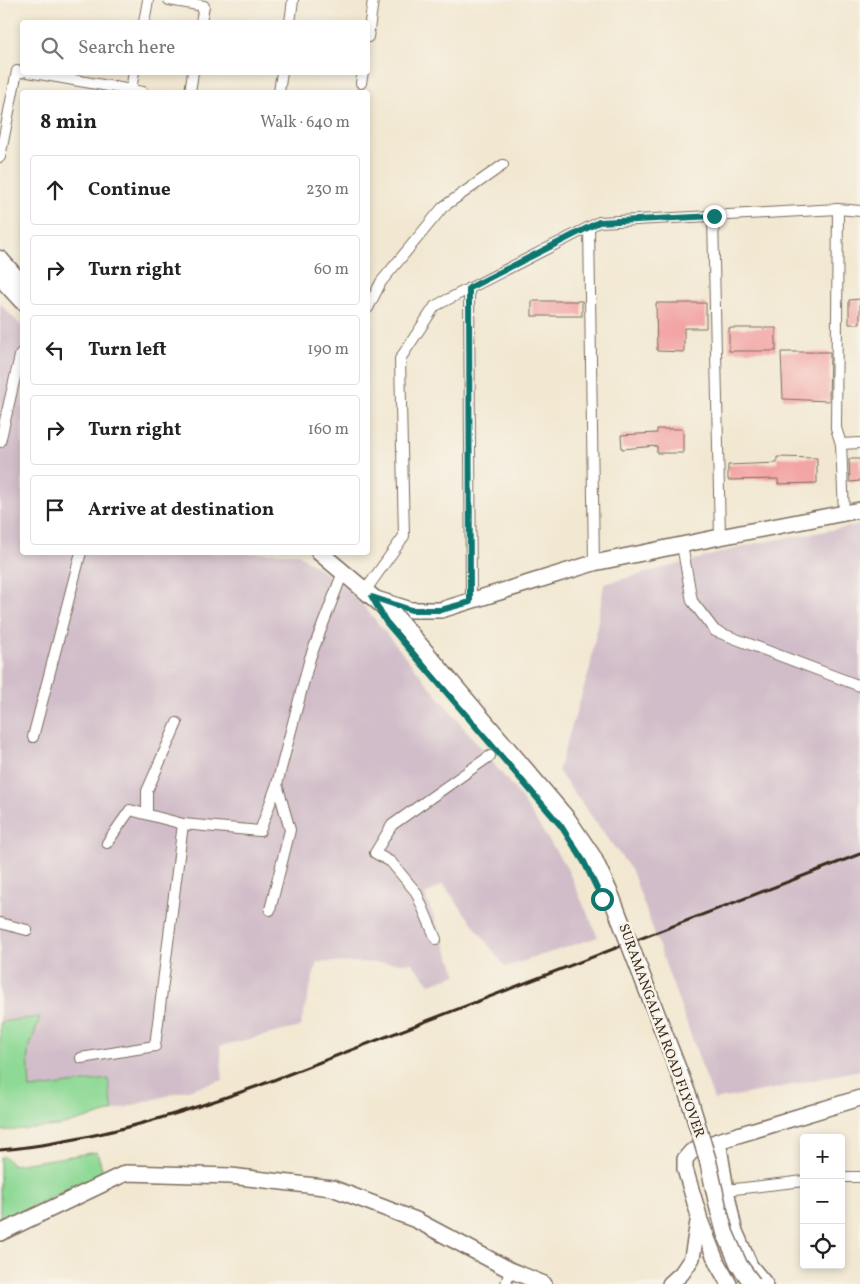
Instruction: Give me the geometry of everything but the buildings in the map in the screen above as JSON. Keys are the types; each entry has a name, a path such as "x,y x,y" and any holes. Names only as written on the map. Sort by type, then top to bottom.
{"main road":[{"path":"0,259 20,282"},
{"path":"0,277 20,299"},
{"name":"SURAMANGALAM ROAD FLYOVER","path":"323,555 368,594 391,619 568,820 593,857 611,896 689,1098 708,1161 725,1233 739,1265 753,1284"},
{"name":"SURAMANGALAM ROAD FLYOVER","path":"391,619 561,826 584,862 602,899 680,1100 699,1163 716,1236 731,1270 742,1284"}],"street":[{"path":"144,20 148,0"},
{"path":"169,0 204,6 201,20"},
{"path":"290,20 293,0"},
{"path":"370,20 372,0"},
{"path":"0,157 17,71 20,72"},
{"path":"45,75 131,90 134,75"},
{"path":"190,90 193,75"},
{"path":"280,90 282,75"},
{"path":"370,304 381,282 443,207 503,165"},
{"path":"860,211 838,209 599,222 435,306 400,358 404,536 368,594 411,610 441,610 594,564 860,510"},
{"path":"838,209 836,428 841,444 844,513"},
{"path":"714,216 720,537"},
{"path":"589,227 594,564"},
{"path":"469,288 470,602"},
{"path":"0,442 20,356"},
{"path":"841,444 860,443"},
{"path":"682,545 692,600 716,631 860,686"},
{"path":"33,737 80,555"},
{"path":"107,843 130,810 183,824 260,831 277,784 310,658 343,572"},
{"path":"146,814 146,791 177,723"},
{"path":"436,939 416,892 390,862 375,853 392,825 490,756"},
{"path":"270,910 290,830 277,784"},
{"path":"81,1058 155,1046 183,824"},
{"path":"0,923 26,930"},
{"path":"728,1284 717,1263 699,1216 685,1169 685,1159 690,1152 718,1141 860,1098"},
{"path":"718,1141 734,1229 750,1266 765,1284"},
{"path":"0,1233 126,1173 232,1176 332,1188 416,1220 508,1277 544,1284"},
{"path":"845,1177 860,1177"},
{"path":"726,1190 800,1181"},
{"path":"670,1284 682,1274 692,1258 699,1216"}],"shaded area":[{"path":"0,303 20,325 20,555 300,555 352,592 517,792 567,868 598,937 505,967 443,884 425,895 457,975 430,984 412,963 317,962 300,1027 220,1046 223,1080 113,1111 107,1079 29,1089 28,1052 40,1017 0,1022"},
{"path":"860,525 860,1070 714,1100 632,871 558,771 590,668 604,584 753,544"}],"green space":[{"path":"40,1017 28,1052 30,1089 108,1079 113,1111 60,1126 0,1131 0,1022"},
{"path":"97,1152 104,1175 0,1220 0,1157 5,1157 13,1165"}],"railway":[{"path":"0,1150 66,1141 99,1134 163,1117 258,1086 860,854"}],"route":[{"path":"602,899 584,862 561,826 386,622 372,597 411,610 441,610 470,602 469,288 599,222 714,216"}]}
